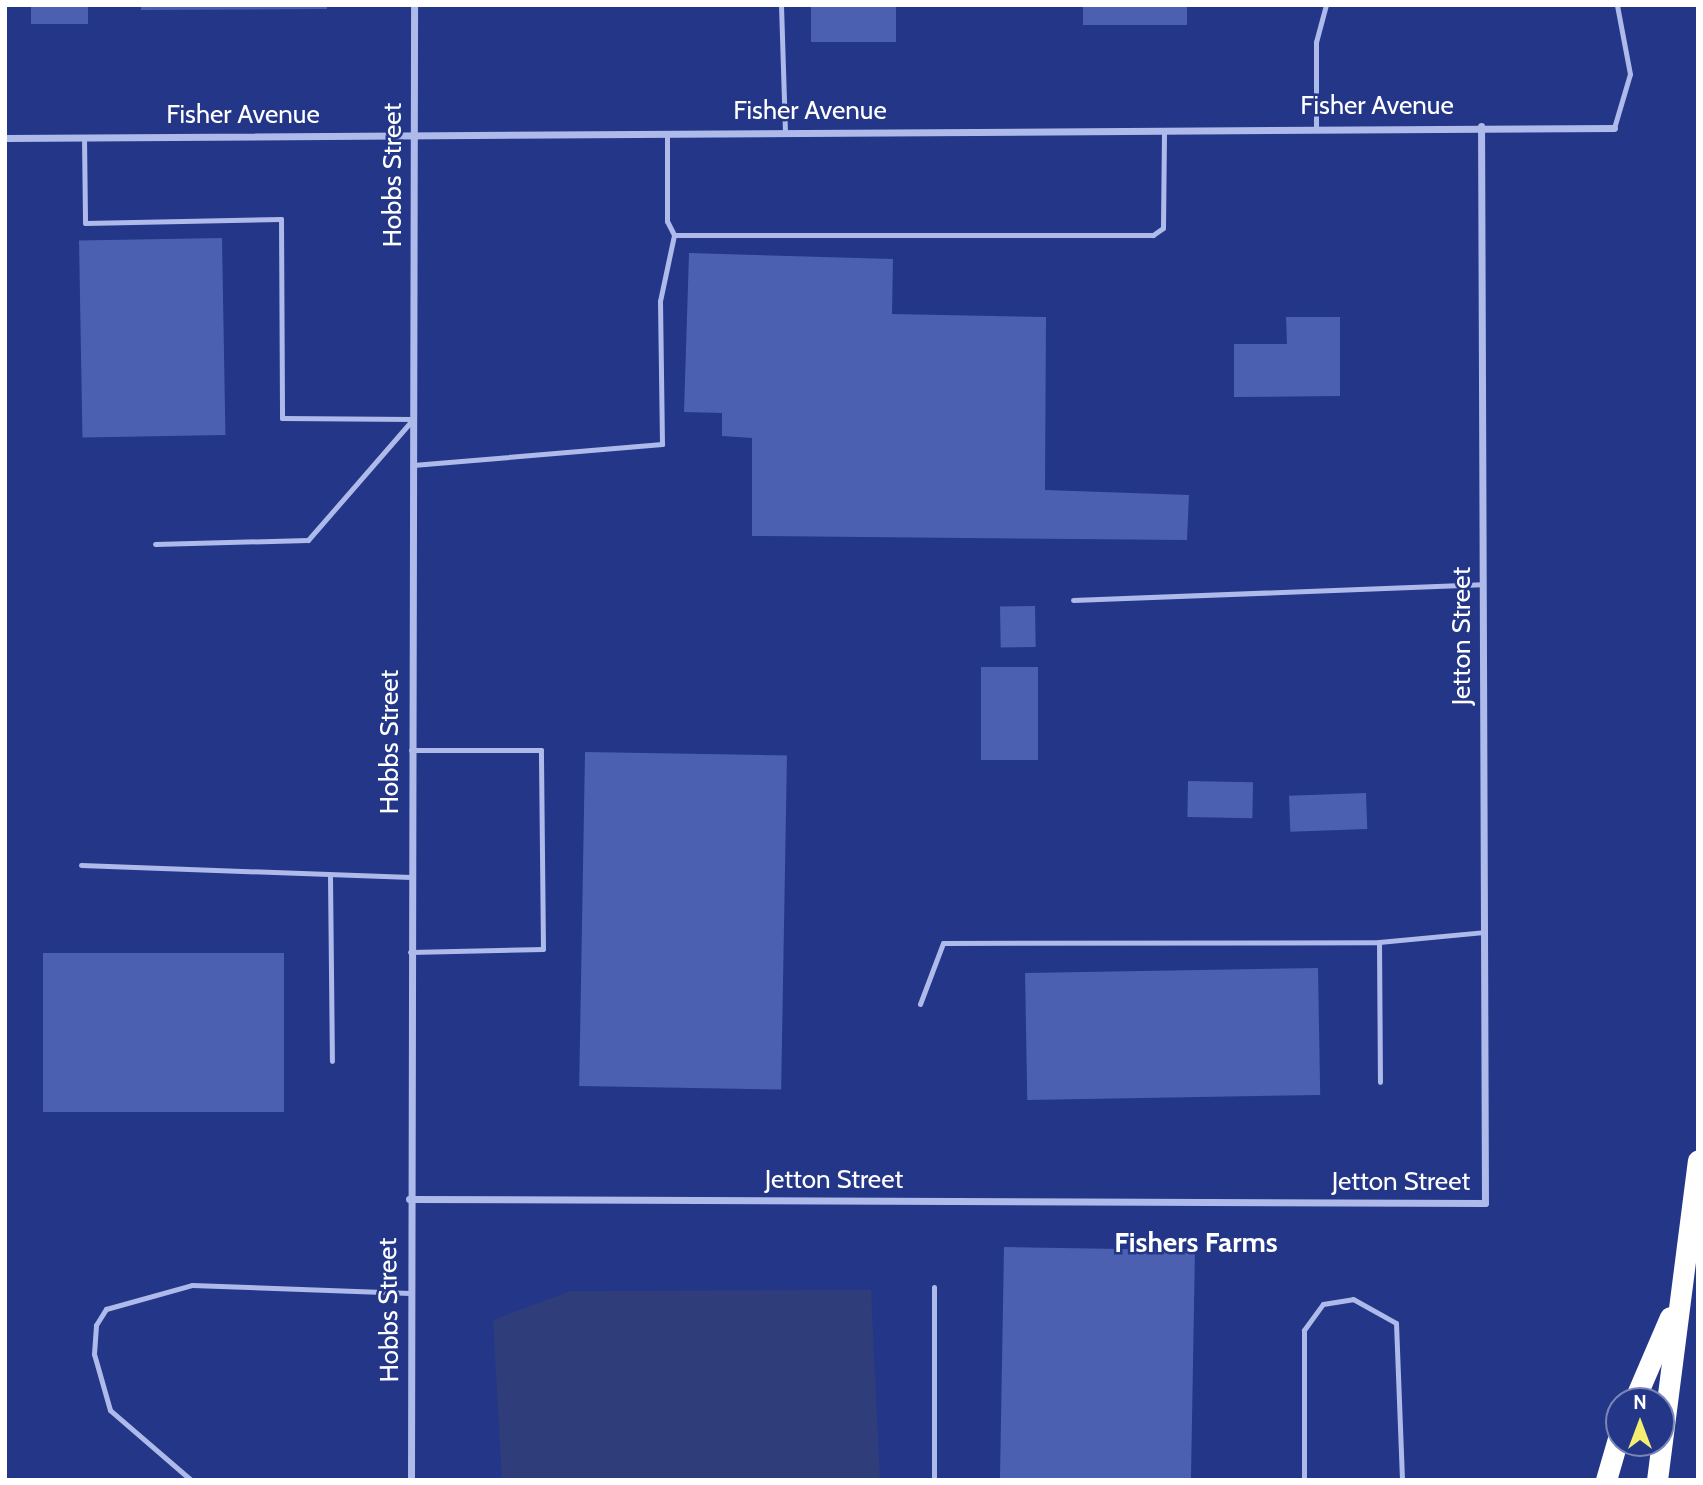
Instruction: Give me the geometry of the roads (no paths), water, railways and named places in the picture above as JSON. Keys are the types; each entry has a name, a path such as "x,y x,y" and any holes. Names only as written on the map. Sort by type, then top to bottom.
{"highway":[{"path":"1657,1480 1698,1161"},
{"path":"1640,1387 1681,1292"},
{"path":"1606,1480 1613,1457"}],"street":[{"name":"Hobbs Street","path":"411,1480 409,1199 414,5"},
{"name":"Fisher Avenue","path":"5,138 1481,126 1614,128"},
{"name":"Jetton Street","path":"409,1199 1485,1203 1481,126"}],"lane":[{"path":"781,5 785,132"},
{"path":"1317,128 1317,42 1326,5"},
{"path":"1614,128 1630,74 1617,5"},
{"path":"674,235 1153,235 1163,228 1164,129"},
{"path":"413,465 662,444 660,302 674,235 667,221 667,133"},
{"path":"84,137 85,223 281,219 282,418 413,419"},
{"path":"155,544 308,540 413,419"},
{"path":"1073,600 1482,584"},
{"path":"410,952 544,949 541,750 411,750"},
{"path":"80,865 330,877 411,877"},
{"path":"330,877 332,1061"},
{"path":"920,1004 943,943 1379,942 1484,932"},
{"path":"1379,942 1380,1082"},
{"path":"191,1480 110,1410 94,1354 96,1325 106,1309 192,1284 410,1293"},
{"path":"934,1287 934,1480"},
{"path":"1304,1480 1304,1330 1323,1304 1353,1299 1396,1323 1402,1480"}],"water":[{"path":"871,1290 880,1480 502,1480 493,1320 570,1291"}],"district":[{"name":"Fishers Farms","path":"1196,1242"}]}
